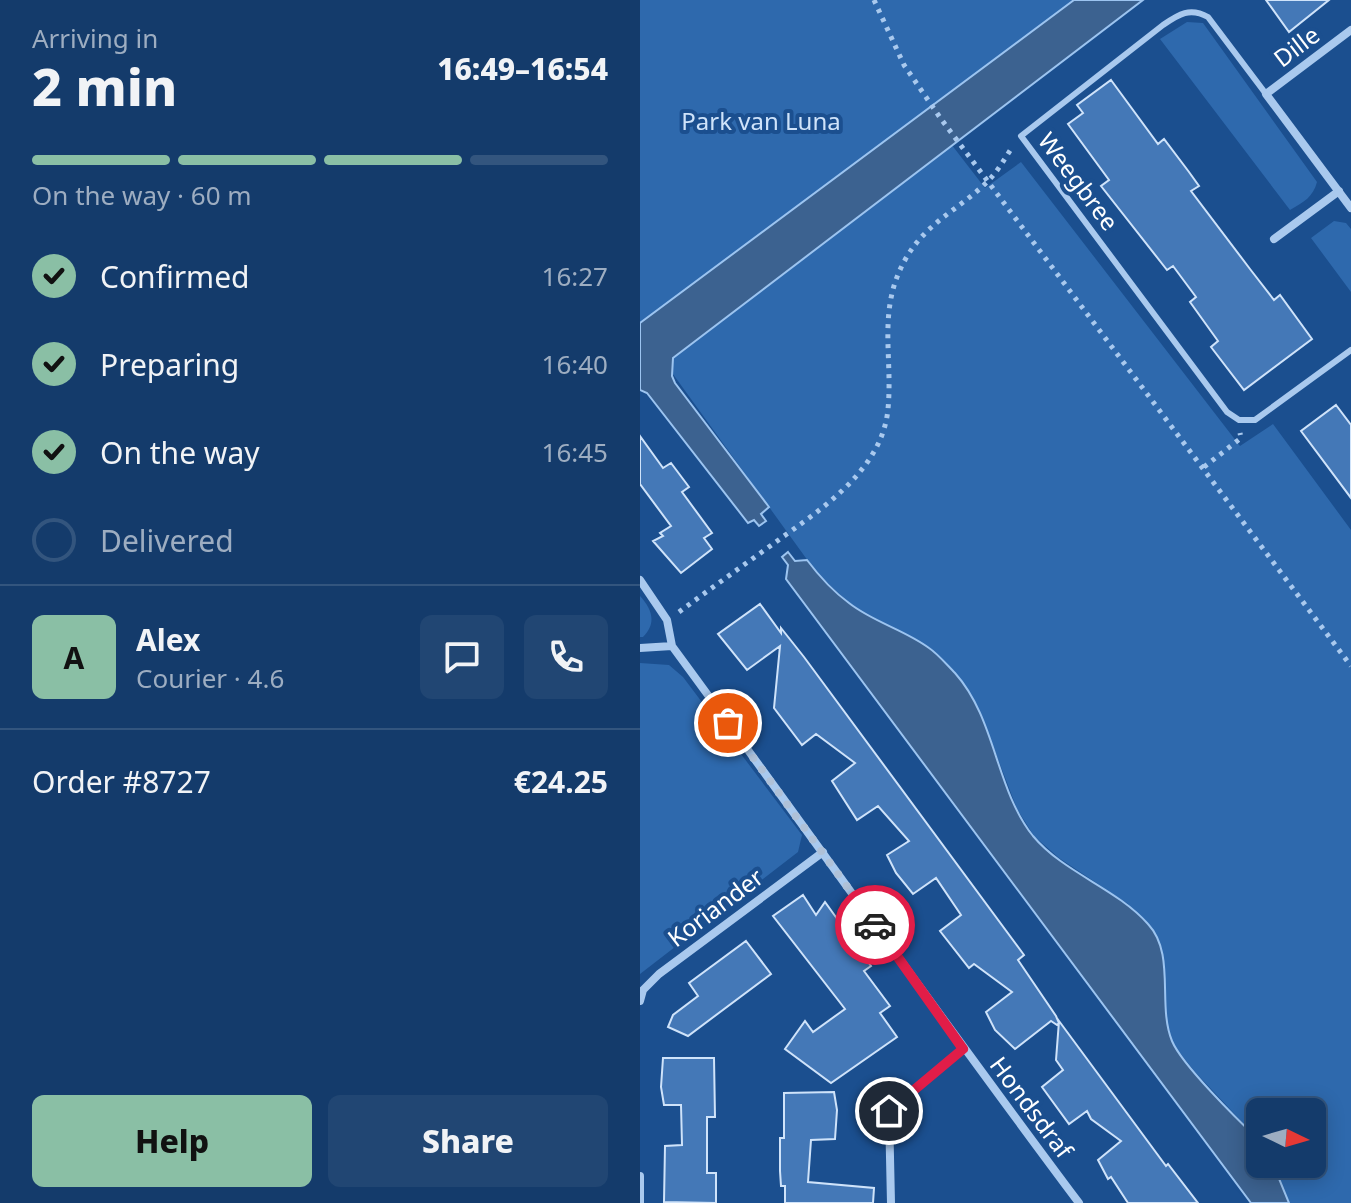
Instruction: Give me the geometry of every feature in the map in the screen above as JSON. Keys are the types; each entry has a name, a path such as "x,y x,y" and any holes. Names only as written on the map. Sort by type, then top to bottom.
{"street":[{"name":"Dille","path":"1266,94 1351,30"},
{"name":"Weegbree","path":"1266,94 1351,208"},
{"path":"1274,239 1339,191"},
{"name":"Hondsdraf","path":"640,580 667,620 672,646 963,1049 1079,1203"},
{"path":"640,648 672,646"},
{"name":"Koriander","path":"640,1001 643,990 659,974 823,852"},
{"path":"891,1203 889,1111 963,1049"},
{"path":"640,1176 640,1203"}],"lane":[{"name":"Weegbree","path":"1239,420 1227,412 1021,136 1163,25 1188,11 1208,17 1266,94"},
{"path":"1239,420 1255,420 1351,350"}],"path":[{"path":"874,0 904,65 928,101 1351,666"},
{"path":"667,620 821,508 845,488 868,461 882,436 888,412 887,336 892,287 905,259 929,227 988,181 1021,136"},
{"path":"1204,467 1241,438 1239,420"}],"green space":[{"name":"Park van Luna","path":"640,0 1111,0 941,131 985,188 1021,162 1240,446 1273,424 1351,530 1351,1203 1289,1203 1279,1178 1326,1178 1326,1098 1246,1098 1246,1126 1195,1072 1172,1043 1165,1016 1164,983 1128,904 1059,858 1034,836 1017,809 990,738 929,648 850,604 816,572 657,352 640,364"},
{"path":"1187,22 1203,23 1317,182 1307,199 1290,210 1160,39"},
{"path":"1334,221 1346,223 1351,229 1351,292 1311,238"},
{"path":"640,596 651,616 650,627 643,637 640,637"},
{"path":"640,663 669,665 683,677 802,835 798,852 640,974"}],"shaded area":[{"path":"1074,0 1143,0 673,358 672,376 675,383 769,507 761,514 766,521 759,526 754,520 748,523 647,393 640,390 640,323"},
{"path":"788,552 795,561 807,560 849,603 920,642 955,673 979,711 1011,797 1033,836 1060,860 1135,911 1156,936 1164,965 1166,1012 1172,1041 1198,1078 1246,1127 1246,1178 1279,1178 1289,1203 1251,1203 786,579 788,565 782,557"}],"building":[{"path":"1266,0 1329,0 1289,32"},
{"path":"1111,80 1158,144 1164,139 1189,172 1199,186 1191,191 1274,300 1280,295 1312,339 1244,390 1211,347 1218,341 1190,302 1196,297 1173,266 1167,270 1101,186 1109,180 1068,124 1083,113 1077,105"},
{"path":"1336,405 1351,425 1351,498 1301,431"},
{"path":"640,436 663,468 671,463 689,487 682,492 712,533 704,538 712,549 681,573 653,541 663,536 660,533 671,526 640,484"},
{"path":"760,604 804,657 1024,955 1018,960 1056,1016 1057,1025 1051,1021 1015,1049 995,1030 986,1012 1012,992 974,964 969,968 940,931 961,915 936,878 913,894 896,873 887,855 909,841 878,806 857,820 832,781 855,763 816,734 802,745 774,708 780,646 747,670 718,634"},
{"path":"803,895 816,915 825,902 871,966 864,971 890,1006 880,1013 897,1037 831,1083 785,1049 805,1021 813,1032 845,1009 773,916"},
{"path":"746,941 771,974 688,1036 668,1027 673,1015 698,996 689,983"},
{"path":"1059,1021 1166,1166 1168,1164 1198,1203 1128,1203 1111,1177 1108,1179 1098,1160 1121,1141 1091,1119 1087,1111 1069,1124 1042,1087 1063,1070 1056,1060"},
{"path":"663,1058 714,1058 715,1117 707,1117 707,1173 716,1173 716,1203 664,1202 665,1146 682,1145 681,1105 664,1105 661,1087"},
{"path":"834,1092 837,1110 835,1139 811,1140 808,1182 874,1188 873,1203 785,1203 785,1186 781,1186 780,1171 784,1093"}],"way so far":[{"path":"728,723 875,925"}],"route":[{"path":"875,925 963,1049 889,1111"}]}
